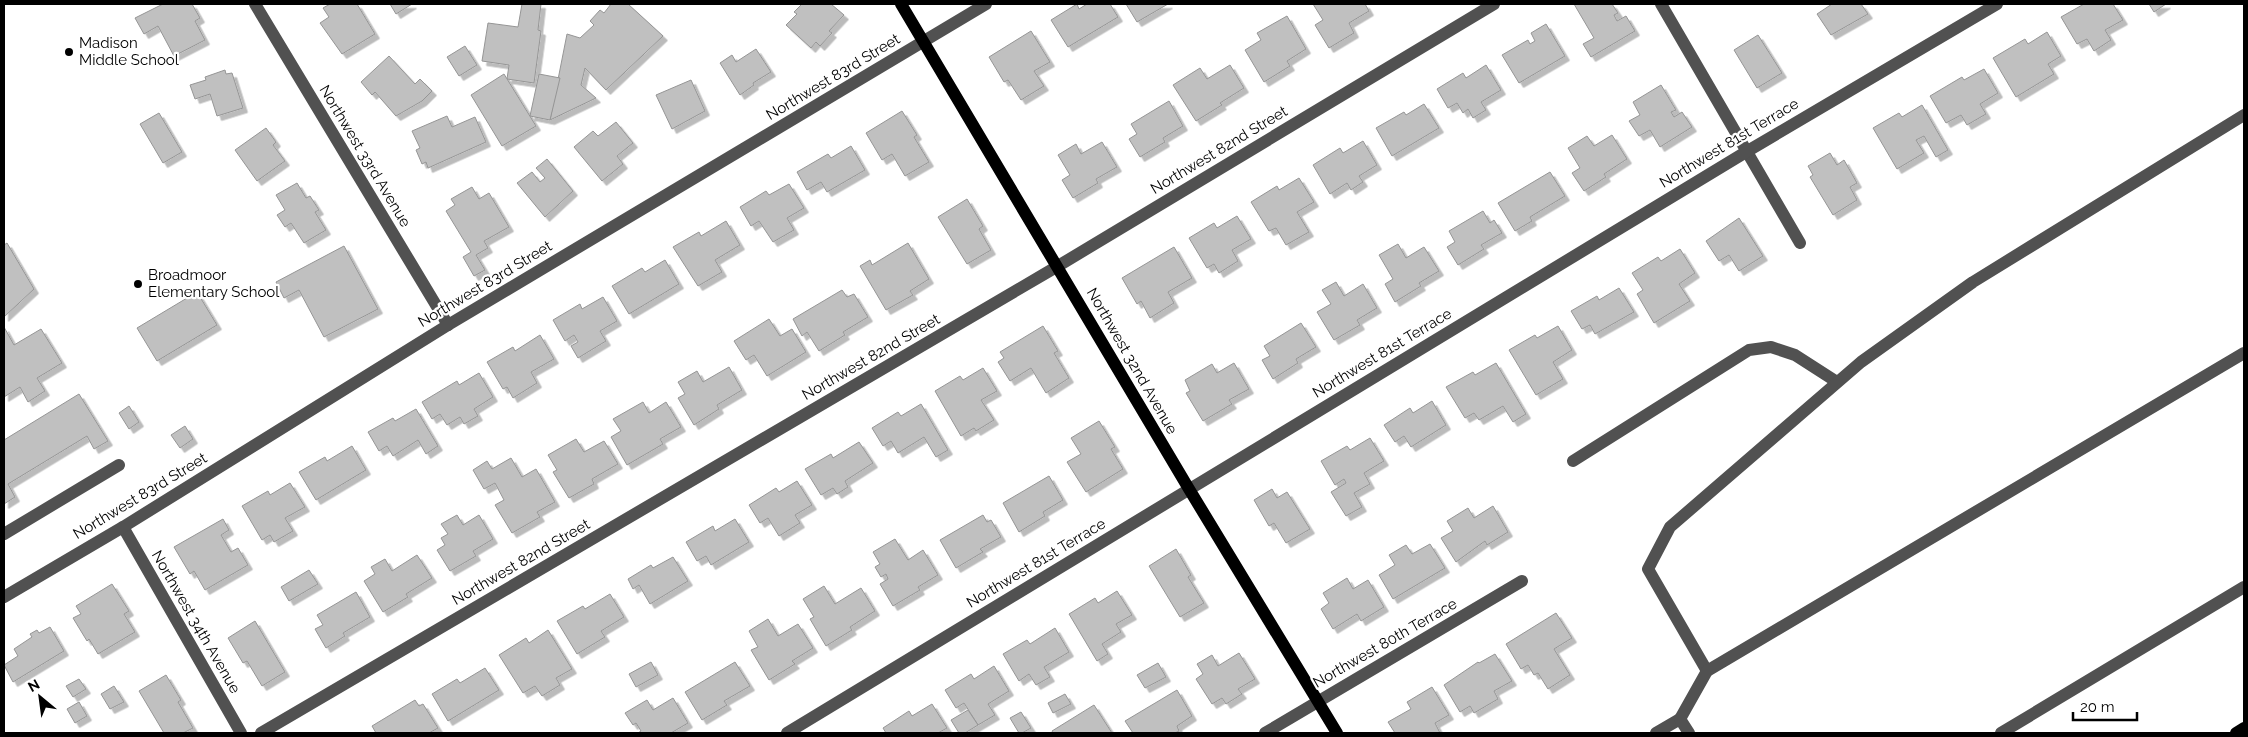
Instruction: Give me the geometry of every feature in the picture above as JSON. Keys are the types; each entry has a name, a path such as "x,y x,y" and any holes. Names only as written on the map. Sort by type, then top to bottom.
{"main road":[{"name":"Northwest 32nd Avenue","path":"901,4 1189,490 1336,733"},
{"path":"2236,733 2244,728"}],"street":[{"name":"Northwest 33rd Avenue","path":"255,4 448,325"},
{"name":"Northwest 83rd Street","path":"5,595 123,526 448,325 986,4"},
{"name":"Northwest 82nd Street","path":"261,733 1058,266 1494,4"},
{"path":"1662,4 1800,243"},
{"name":"Northwest 81st Terrace","path":"787,733 1746,152 1997,4"},
{"path":"1707,671 1648,569 1670,527 1860,362 1973,282 2244,115"},
{"path":"1573,461 1749,350 1771,347 1795,355 1838,382"},
{"path":"1656,733 1680,719 1707,671 2244,353"},
{"path":"4,534 119,465"},
{"name":"Northwest 34th Avenue","path":"123,526 241,733"},
{"name":"Northwest 80th Terrace","path":"1265,733 1522,581"},
{"path":"2001,733 2244,587"},
{"path":"1680,719 1688,733"}],"building":[{"path":"163,4 192,4 200,18 195,21 205,40 174,56 158,26 144,34 135,18"},
{"path":"330,4 357,4 375,34 342,54 320,23 329,17 323,8"},
{"path":"390,4 412,4 396,14"},
{"path":"522,4 541,4 538,30 541,31 534,83 507,79 509,65 482,61 488,23 518,27"},
{"path":"611,4 628,4 663,36 606,90 585,68 581,85 596,98 550,120 567,34 580,38 594,25 590,21 600,10 604,13"},
{"path":"802,4 831,4 844,15 829,31 832,33 820,46 816,42 811,48 786,25 797,14 794,12"},
{"path":"1077,4 1079,9 1087,4 1110,4 1118,17 1068,47 1051,20"},
{"path":"1126,4 1168,4 1137,22"},
{"path":"1313,4 1365,4 1369,11 1349,23 1354,33 1329,48 1315,25 1323,20"},
{"path":"1574,4 1612,4 1618,13 1614,15 1617,21 1626,16 1635,31 1591,57 1583,44 1594,38"},
{"path":"1832,4 1861,4 1868,14 1831,35 1817,14"},
{"path":"2084,4 2113,4 2123,20 2105,30 2111,40 2094,51 2087,39 2077,44 2061,17"},
{"path":"2149,4 2166,4 2154,12"},
{"path":"1287,16 1306,49 1287,61 1290,66 1264,82 1245,50 1261,40 1257,33"},
{"path":"1546,24 1565,56 1519,83 1502,55 1528,40 1530,44 1535,41 1531,33"},
{"path":"1031,31 1050,62 1034,71 1044,86 1021,100 1008,80 1004,82 989,57"},
{"path":"2047,32 2061,56 2048,64 2054,74 2016,97 1993,58 2025,39 2028,44"},
{"path":"1758,35 1782,73 1757,88 1734,50"},
{"path":"465,46 477,65 459,76 447,57"},
{"path":"756,49 771,72 753,83 754,85 740,95 720,63 732,55 736,62"},
{"path":"389,56 415,84 420,79 432,91 422,101 396,116 375,92 372,95 361,82"},
{"path":"1230,65 1244,88 1220,103 1222,105 1196,121 1173,85 1200,68 1207,79"},
{"path":"1486,65 1501,90 1481,102 1486,110 1473,118 1468,109 1463,113 1457,103 1448,108 1437,89 1463,73 1466,78"},
{"path":"1984,69 1998,93 1980,104 1986,114 1967,125 1961,115 1946,123 1930,96 1962,77 1964,80"},
{"path":"225,70 226,74 232,73 243,108 217,116 210,94 195,99 190,85 206,80 205,77"},
{"path":"504,74 536,126 502,146 471,95"},
{"path":"539,74 560,78 550,120 530,116"},
{"path":"691,80 705,111 672,129 656,95"},
{"path":"1661,85 1676,110 1671,112 1674,117 1682,112 1692,127 1660,147 1650,130 1639,136 1629,121 1640,115 1633,102"},
{"path":"1169,101 1183,126 1163,138 1165,142 1140,157 1129,139 1137,134 1131,124"},
{"path":"1424,104 1439,128 1392,156 1376,128 1404,112 1406,115"},
{"path":"1922,105 1948,150 1936,157 1924,136 1916,140 1924,153 1897,169 1873,128 1899,113 1902,117"},
{"path":"902,111 917,135 914,137 929,162 905,176 892,154 882,160 866,133"},
{"path":"159,113 182,152 163,163 140,124"},
{"path":"447,116 452,127 475,117 486,142 428,168 426,162 422,164 416,150 420,148 412,131"},
{"path":"616,122 633,143 617,156 623,164 602,181 574,147 593,131 598,136"},
{"path":"266,128 276,142 273,145 285,161 257,181 235,150"},
{"path":"1612,135 1627,159 1604,174 1606,177 1584,191 1572,173 1580,168 1568,148 1587,136 1594,146"},
{"path":"1363,141 1377,165 1359,176 1363,182 1351,190 1347,183 1330,194 1313,165 1340,148 1343,153"},
{"path":"1102,142 1117,167 1096,179 1098,183 1073,198 1062,180 1070,175 1058,155 1076,144 1081,154"},
{"path":"851,146 865,170 827,192 821,182 807,190 797,172 828,154 831,158"},
{"path":"1830,153 1837,165 1844,160 1857,183 1850,187 1857,200 1833,215 1810,177 1813,175 1808,166"},
{"path":"547,159 573,191 545,217 517,183 532,172 540,182 545,178 536,168"},
{"path":"1550,172 1565,196 1530,217 1532,221 1515,231 1498,203"},
{"path":"1299,178 1314,202 1297,212 1309,232 1286,245 1276,228 1269,231 1251,202 1277,186 1279,190"},
{"path":"297,183 306,198 310,196 319,210 315,212 326,230 304,243 291,223 285,227 277,215 285,210 276,195"},
{"path":"789,184 804,208 787,218 794,230 773,242 759,221 751,226 740,207 766,191 769,195"},
{"path":"472,187 479,199 489,193 509,227 484,241 488,248 476,255 485,270 474,276 463,257 471,252 446,211 455,205 451,199"},
{"path":"967,199 983,226 979,229 991,250 967,264 938,217"},
{"path":"1483,211 1490,223 1494,220 1502,233 1481,245 1484,249 1458,265 1447,247 1455,242 1449,231"},
{"path":"1237,216 1251,239 1232,250 1238,261 1219,273 1214,264 1207,268 1189,238 1214,223 1217,228"},
{"path":"1739,218 1763,256 1739,271 1729,255 1719,261 1706,241"},
{"path":"726,221 740,245 715,260 722,272 698,286 673,247 699,232 701,236"},
{"path":"7,243 34,289 4,317 4,245"},
{"path":"908,243 929,279 910,291 913,295 886,310 860,266 870,260 872,265"},
{"path":"1398,244 1406,258 1424,247 1439,271 1419,283 1421,286 1395,302 1385,284 1393,279 1379,255"},
{"path":"344,246 378,309 324,337 299,290 284,298 276,282"},
{"path":"1174,247 1192,278 1168,292 1174,303 1150,318 1141,301 1137,304 1122,278"},
{"path":"1680,249 1695,273 1679,284 1690,301 1654,323 1637,294 1643,290 1632,273 1658,257 1661,261"},
{"path":"665,260 679,284 629,314 612,286 642,268 645,272"},
{"path":"1336,282 1344,296 1363,284 1377,308 1357,320 1360,325 1334,340 1317,312 1331,304 1322,290"},
{"path":"1619,288 1634,312 1595,334 1590,325 1582,329 1571,311 1597,296 1599,300"},
{"path":"842,290 847,297 854,294 868,317 843,332 845,335 819,351 807,332 802,336 793,319"},
{"path":"197,292 217,325 157,361 137,328"},
{"path":"603,297 617,321 600,331 606,341 578,358 571,346 578,342 574,335 565,341 553,320 580,304 582,309"},
{"path":"769,319 780,336 792,329 806,352 767,376 754,355 746,360 734,341"},
{"path":"1301,323 1316,347 1296,359 1298,363 1273,379 1262,360 1270,356 1264,346"},
{"path":"1043,326 1058,351 1054,353 1069,378 1046,393 1031,368 1010,381 998,362 1004,358 1000,352"},
{"path":"1558,326 1572,350 1553,362 1563,379 1536,395 1509,350 1535,335 1537,338"},
{"path":"4,327 14,345 41,329 62,363 37,378 45,391 28,402 20,387 4,397"},
{"path":"540,335 554,359 531,372 537,383 513,398 507,387 503,389 487,362 513,347 515,351"},
{"path":"1234,363 1249,389 1229,400 1232,404 1203,421 1186,393 1190,391 1185,380 1212,364 1217,373"},
{"path":"1496,363 1526,414 1513,422 1503,406 1479,420 1474,413 1465,418 1446,387 1473,372 1475,375"},
{"path":"729,367 742,390 717,405 719,409 694,425 678,398 685,394 678,382 697,371 703,382"},
{"path":"983,368 997,391 981,400 994,420 976,431 974,428 961,436 935,391 960,376 963,380"},
{"path":"479,373 493,397 474,409 478,416 464,424 460,417 447,425 440,414 432,419 422,402 457,381 459,385"},
{"path":"79,394 108,441 94,449 87,436 8,484 15,497 4,504 4,440"},
{"path":"1432,401 1446,425 1411,447 1404,436 1395,442 1384,425 1410,408 1413,413"},
{"path":"643,402 649,413 666,402 681,427 660,439 663,444 627,465 611,437 621,431 613,419"},
{"path":"921,404 948,450 936,457 924,437 898,453 891,441 883,446 872,428 898,412 901,416"},
{"path":"129,406 139,422 129,429 119,413"},
{"path":"416,409 438,446 426,454 418,440 393,456 387,446 379,451 368,432 393,418 395,421"},
{"path":"1099,421 1115,447 1111,449 1123,469 1086,492 1067,462 1081,454 1071,438"},
{"path":"185,426 193,439 180,448 171,435"},
{"path":"1370,438 1384,461 1364,473 1370,484 1354,493 1362,507 1346,516 1331,492 1346,483 1344,479 1335,485 1321,461 1347,446 1350,450"},
{"path":"576,439 584,452 604,441 618,464 592,479 594,484 569,498 553,472 557,470 548,455"},
{"path":"859,442 873,463 845,481 848,487 837,494 833,488 821,495 805,469 831,454 833,458"},
{"path":"352,446 366,470 316,500 299,472 325,457 327,461"},
{"path":"511,458 522,477 536,469 555,502 537,512 540,517 512,533 495,505 504,500 495,483 484,489 473,470 487,461 492,469"},
{"path":"1049,476 1063,500 1043,512 1045,516 1019,532 1003,503"},
{"path":"797,481 812,505 795,515 800,523 779,536 768,518 760,523 749,505 776,488 779,492"},
{"path":"290,483 305,507 285,518 293,531 274,542 270,535 262,540 242,506 268,491 270,495"},
{"path":"1272,489 1277,498 1287,492 1310,529 1286,543 1274,523 1269,526 1254,500"},
{"path":"1493,506 1508,532 1487,545 1485,541 1456,562 1441,538 1453,531 1447,521 1468,508 1474,518"},
{"path":"457,515 463,525 479,515 493,539 473,551 476,556 450,571 437,550 445,545 441,538 448,534 441,524"},
{"path":"983,515 987,522 991,520 1001,537 980,549 983,552 956,568 940,540"},
{"path":"223,519 229,530 221,535 231,552 238,548 248,565 205,590 194,571 190,574 174,547"},
{"path":"735,519 749,542 711,565 706,556 697,561 686,542 713,526 715,531"},
{"path":"895,539 908,560 923,550 938,575 918,587 920,590 893,606 880,584 888,579 886,574 881,577 875,567 880,564 873,552"},
{"path":"1430,544 1445,568 1393,599 1379,575 1395,565 1389,555 1406,545 1412,554"},
{"path":"1176,549 1191,575 1188,577 1204,603 1180,617 1149,566"},
{"path":"417,555 432,578 406,594 408,597 383,612 364,581 375,574 371,567 385,559 392,571"},
{"path":"673,557 688,581 650,604 639,585 633,589 628,579 651,565 653,568"},
{"path":"309,570 318,584 289,601 281,587"},
{"path":"1347,578 1353,589 1368,580 1384,607 1361,621 1357,614 1333,629 1321,609 1329,603 1323,593"},
{"path":"112,584 129,611 124,614 135,632 98,654 89,639 87,641 73,618 81,614 76,606"},
{"path":"824,586 835,604 861,588 875,611 850,627 852,630 826,646 810,619 814,617 803,599"},
{"path":"1117,591 1132,615 1116,624 1121,632 1102,644 1108,654 1097,661 1069,614 1095,598 1098,603"},
{"path":"356,592 370,617 343,633 345,636 326,648 315,629 323,625 317,615"},
{"path":"610,594 624,617 601,631 605,637 577,654 557,621 583,606 585,609"},
{"path":"1556,613 1572,638 1554,649 1570,675 1548,689 1538,673 1534,675 1528,665 1521,669 1506,644"},
{"path":"768,619 778,636 798,624 813,648 792,661 795,664 769,680 751,650 758,647 749,631"},
{"path":"255,621 285,672 262,686 247,661 243,663 228,638"},
{"path":"50,627 64,651 13,682 4,665 18,656 14,649 32,637 30,634 37,630 39,633"},
{"path":"1055,628 1069,652 1044,667 1050,677 1036,685 1029,674 1019,681 1003,654 1027,640 1030,644"},
{"path":"548,630 572,669 556,678 560,685 542,696 535,686 523,693 499,655 526,638 529,643"},
{"path":"1239,653 1255,679 1238,689 1242,694 1226,704 1222,698 1212,704 1196,679 1203,674 1197,664 1212,655 1218,666"},
{"path":"1495,654 1512,681 1494,691 1498,699 1474,713 1470,706 1460,712 1444,685 1478,662"},
{"path":"651,662 658,675 636,687 629,674"},
{"path":"735,662 750,686 724,701 727,705 702,720 685,692"},
{"path":"1158,663 1166,677 1145,688 1137,675"},
{"path":"994,666 1009,691 988,704 995,715 978,725 964,703 956,708 945,690 971,674 974,679"},
{"path":"485,668 499,690 448,721 432,694 457,679 460,683"},
{"path":"166,675 181,700 178,702 193,728 183,733 164,733 139,691"},
{"path":"79,679 86,689 73,697 66,686"},
{"path":"114,686 124,702 110,709 101,694"},
{"path":"1432,687 1449,715 1435,723 1440,733 1395,733 1388,722 1411,709 1407,702"},
{"path":"1177,690 1192,716 1177,726 1179,731 1175,733 1133,733 1125,721"},
{"path":"1065,694 1071,704 1053,713 1048,703"},
{"path":"673,698 688,723 671,733 638,733 641,731 636,723 633,725 625,713 647,700 653,710"},
{"path":"415,700 419,706 423,704 438,728 429,733 376,733 372,726"},
{"path":"79,702 87,716 75,723 67,709"},
{"path":"932,704 947,728 938,733 886,733 883,728 909,711 912,716"},
{"path":"1094,705 1112,733 1053,733 1052,731"},
{"path":"968,710 978,725 965,733 959,733 951,720"},
{"path":"1021,712 1031,728 1019,733 1010,718"}],"place":[{"name":"Madison Middle School","path":"69,52"},
{"name":"Broadmoor Elementary School","path":"138,284"}]}
